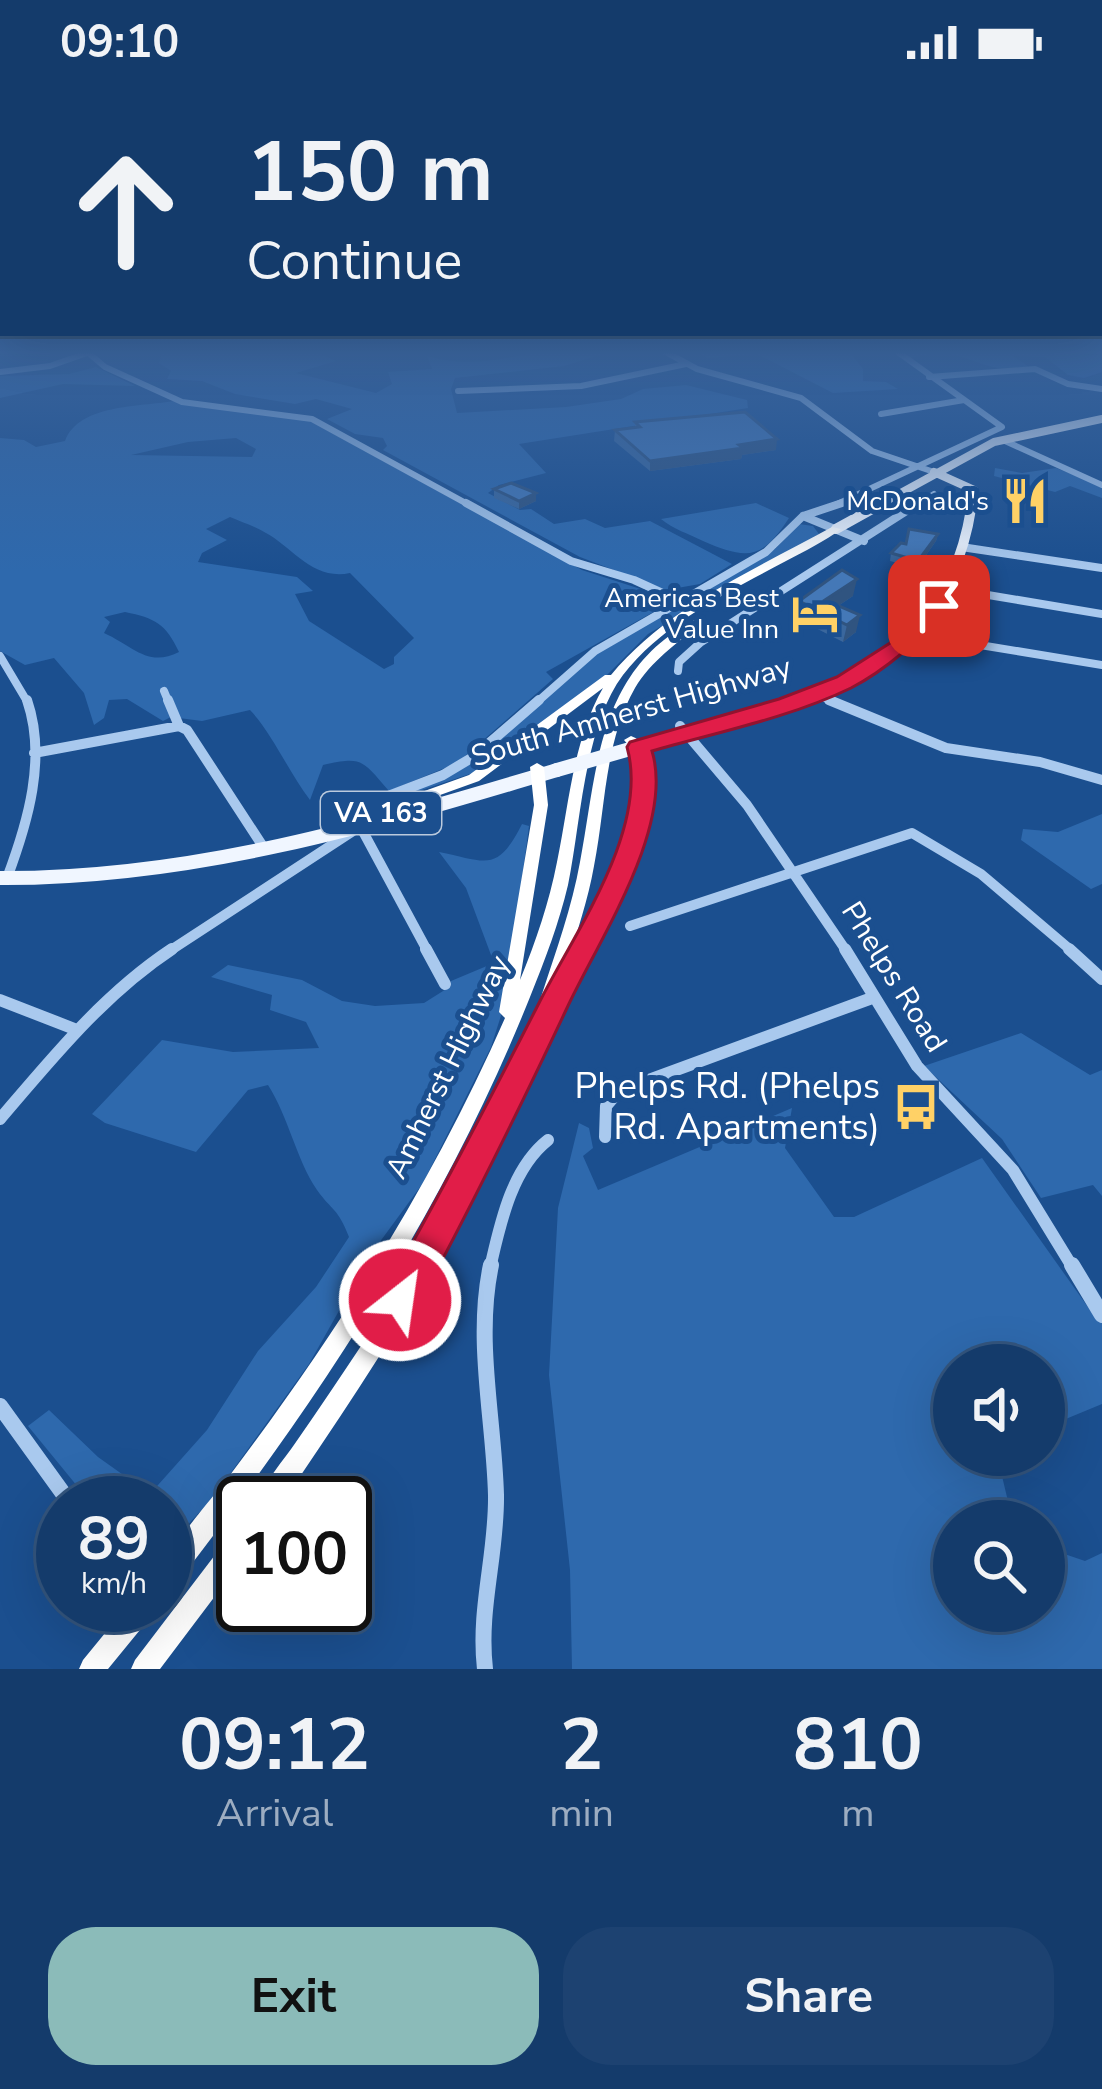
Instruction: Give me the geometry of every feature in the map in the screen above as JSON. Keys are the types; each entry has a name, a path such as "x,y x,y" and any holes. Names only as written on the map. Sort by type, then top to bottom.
{"highway":[{"name":"Amherst Highway","path":"192,1542 268,1442 347,1324 431,1183 489,1071 523,994 560,889 598,708 630,660 673,625 849,535"},
{"name":"Amherst Highway","path":"286,1476 366,1359 418,1271 526,1061 577,905 608,728 619,698 647,660 676,636 849,535"},
{"path":"360,823 474,778 584,700 630,660"},
{"path":"526,1061 613,896 627,858 645,767 633,745"},
{"path":"489,1071 511,1000 548,768"},
{"path":"144,1669 216,1574"},
{"path":"92,1669 121,1632"}],"main road":[{"path":"1005,441 1080,424"},
{"name":"Amherst Highway","path":"939,474 1005,441"},
{"name":"Amherst Highway","path":"849,535 939,474 1005,441"},
{"path":"962,465 959,469 974,490"},
{"path":"939,474 974,490"},
{"name":"South Amherst Highway","path":"3,878 112,877 253,858 548,768 816,694 866,669 913,634 952,589 968,548 974,490"},
{"name":"South Amherst Highway","path":"683,730 866,669"},
{"name":"South Amherst Highway","path":"204,865 262,845 360,823"}],"street":[{"path":"323,424 571,561 634,580 680,601"},
{"path":"836,424 872,451 939,474"},
{"path":"0,1119 76,1030 160,955 360,823 378,800 443,775 473,757 584,658 774,547 803,516 858,498 1002,427 998,424"},
{"path":"1005,441 1102,485"},
{"path":"678,671 680,662 702,641 849,535 934,494"},
{"path":"803,516 849,535"},
{"path":"968,548 1102,568"},
{"path":"952,589 1102,614"},
{"path":"913,634 1102,665"},
{"path":"0,656 24,693 34,753 30,814 3,878"},
{"path":"164,691 179,726"},
{"path":"816,694 946,748 1040,762 1102,780"},
{"path":"34,753 179,726 187,730 262,845"},
{"name":"Phelps Road","path":"683,730 747,805 838,935 917,1066 1013,1170 1102,1315"},
{"path":"360,823 445,984"},
{"path":"630,926 834,862 898,835 924,836 1056,935 1102,979"},
{"path":"605,1137 606,1106 619,1091 872,998"},
{"path":"0,1000 76,1030"},
{"path":"485,1669 480,1629 496,1500 483,1304 488,1273 526,1158 548,1140"},
{"path":"0,1406 51,1476"}],"shaded area":[{"path":"78,424 315,424 582,570 656,594 661,601 657,610 546,672 553,679 457,763 389,791 361,763 323,765 310,800 250,710 202,721 171,717 163,721 127,699 109,700 104,718 94,725 84,693 54,658 25,665 0,651 0,438 24,440 36,447 65,441","holes":["236,438 256,449 252,457 131,455 188,442","230,517 266,533 314,568 350,573 414,638 394,657 394,664 384,669 309,621 295,594 313,591 297,577 198,562 202,553 227,540 206,529","125,612 152,620 179,652 149,656 104,633 110,622 104,617"]},
{"path":"336,424 646,424 519,444 546,473 499,485 488,493 520,510 531,509 554,524 585,519 605,528 650,521 732,564 700,584 666,590 580,557 383,450 387,446 383,438 355,434"},
{"path":"995,468 1022,473 1056,468 1102,486 1102,498 1070,486 1055,492 994,476"},
{"path":"756,503 789,518 770,542 752,552 718,547 661,519"},
{"path":"799,524 813,526 819,534 648,634 591,691 479,771 380,804 438,780 593,655 775,549"},
{"path":"1102,814 1102,884 1091,889 1021,840 1023,829 1058,832"},
{"path":"522,824 529,826 506,1000 491,1047 423,1183 371,1254 309,1364 229,1476 216,1476 216,1493 192,1520 192,1476 166,1476 207,1430 258,1351 316,1287 349,1237 310,1178 268,1085 248,1090 196,1152 105,1123 92,1114 162,1040 233,1052 319,1048 306,1022 270,1010 272,995 211,977 228,965 302,980 342,1001 375,1006 424,1003 451,986 451,981 494,963 466,888 439,852 490,860 513,840"},
{"path":"1021,1033 1090,1075 1102,1070 1102,1196 1093,1185 1041,1198 1002,1139 924,1066"},
{"path":"792,1108 785,1148 834,1217 854,1217 982,1158 1095,1317 1102,1315 1102,1404 1065,1419 1065,1344 933,1344 933,1476 1002,1476 1008,1500 933,1500 933,1632 1065,1632 1065,1554 1085,1561 1102,1553 1102,1669 572,1669 570,1570 549,1375 558,1208 579,1123 589,1128 593,1148 583,1156 598,1190"},
{"path":"49,1410 125,1476 69,1476 28,1426"}],"building":[{"path":"637,424 759,424 777,439 650,461 615,430 640,427"},
{"path":"511,483 536,493 519,501 494,489"},
{"path":"937,496 953,500 948,508 931,504"},
{"path":"909,529 938,534 918,561 891,553 906,544"},
{"path":"842,570 857,579 825,600 860,615 847,625 799,601"}],"place":[{"name":"McDonald's","path":"1025,501"},
{"name":"Americas Best Value Inn","path":"815,614"},
{"name":"Phelps Rd. (Phelps Rd. Apartments)","path":"916,1107"}],"route":[{"path":"400,1300 489,1141 555,1001 613,896 637,817 645,767 639,747 788,704 845,682 897,648 939,606"}]}
